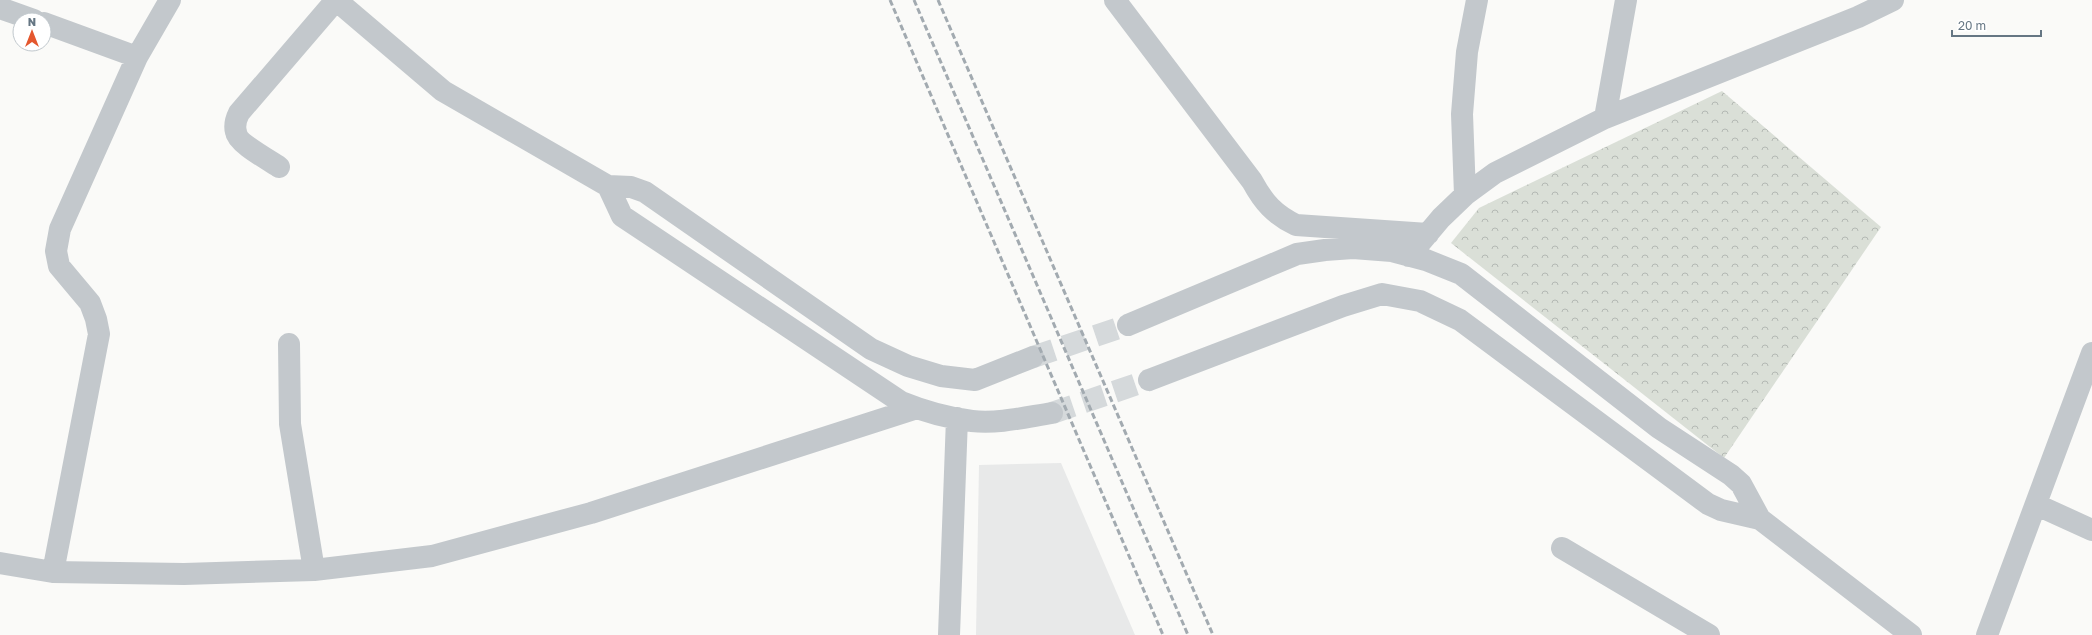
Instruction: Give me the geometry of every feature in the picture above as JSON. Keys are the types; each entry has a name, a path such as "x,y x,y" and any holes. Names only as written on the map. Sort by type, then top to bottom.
{"street":[{"path":"53,572 99,334 96,319 90,303 60,266 56,252 60,229 137,57 170,0"},
{"path":"279,167 240,140 236,133 236,121 239,113 336,0 443,91 608,186 631,187 646,192 871,349 908,366 941,376 975,380 1033,357"},
{"path":"1115,0 1252,181 1262,199 1279,216 1296,225 1428,234"},
{"path":"1465,195 1462,114 1467,52 1477,0"},
{"path":"1604,118 1626,0"},
{"path":"1409,256 1465,195 1495,173 1604,118 1858,17 1883,2"},
{"path":"0,8 12,12"},
{"path":"52,27 137,57"},
{"path":"608,186 622,216 901,402 917,408 973,421 1006,421 1052,413"},
{"path":"1128,325 1297,254 1353,248 1392,252 1426,260 1461,274 1659,428 1731,475 1742,484 1760,519 1889,628 1911,635"},
{"path":"1149,380 1343,306 1382,294 1420,301 1460,320 1708,504 1721,510 1760,519"},
{"path":"289,344 290,424 314,570"},
{"path":"1987,635 2037,505 2092,352"},
{"path":"0,563 53,572 184,574 314,570 440,554 591,513 917,408"},
{"path":"948,635 957,418"},
{"path":"2037,505 2092,530"},
{"path":"1562,548 1709,635"}],"shaded area":[{"path":"1061,463 1135,635 976,635 979,465"}],"green space":[{"path":"1722,91 1881,227 1724,458 1451,243 1479,208"}],"tunnel":[{"path":"1033,357 1128,325"},
{"path":"1052,413 1149,380"}],"railway":[{"path":"890,0 1163,635"},
{"path":"914,0 1188,635"},
{"path":"938,0 1213,635"}]}
